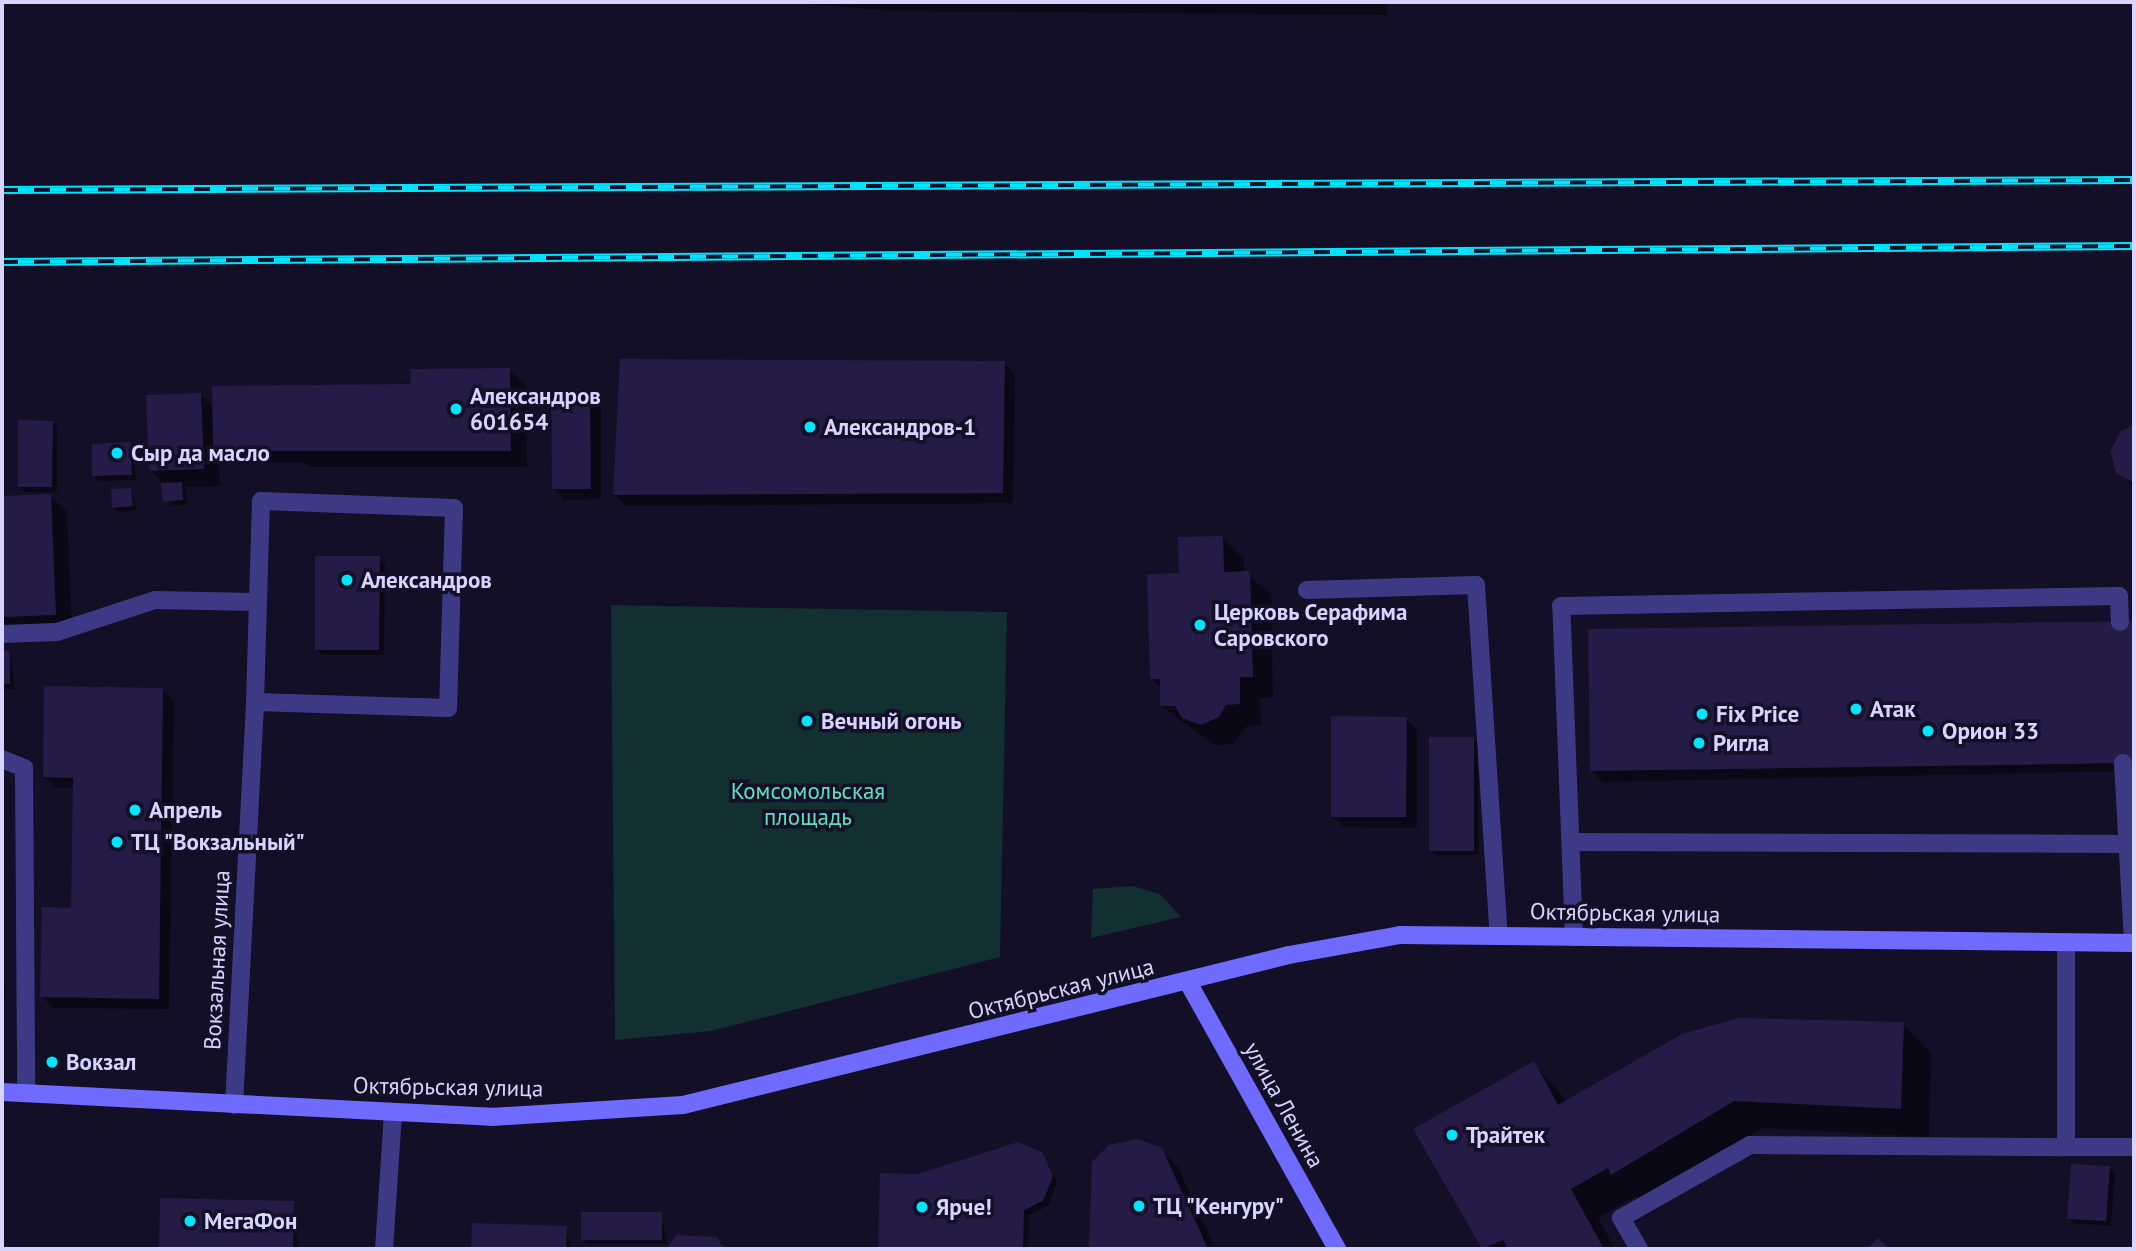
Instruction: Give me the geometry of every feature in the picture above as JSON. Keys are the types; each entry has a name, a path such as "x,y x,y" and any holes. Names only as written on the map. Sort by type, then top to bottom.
{"main road":[{"name":"Октябрьская улица","path":"2,1092 491,1117 683,1105 1189,984 1289,954 1400,935 2134,943"},
{"name":"улица Ленина","path":"1189,984 1337,1249"}],"street":[{"name":"Вокзальная улица","path":"234,1105 255,702 261,501 454,508 448,709 255,702"},
{"path":"1307,590 1476,585 1499,936"},
{"path":"1574,937 1561,606 2127,596 2120,622"},
{"path":"2,634 57,632 155,600 258,602"},
{"path":"2,759 24,768 26,1093"},
{"path":"2123,763 2132,844 2134,943"},
{"path":"1571,842 2132,844"},
{"path":"2066,942 2066,1147"},
{"path":"384,1249 393,1114"},
{"path":"1639,1249 1622,1218 1750,1145 2134,1147"}],"green space":[{"name":"Комсомольская площадь","path":"611,605 1007,612 1000,957 711,1031 615,1040"},
{"path":"1133,886 1160,894 1181,917 1091,938 1093,889"}],"building":[{"name":"Александров-1","path":"620,359 1005,361 1003,493 613,495"},
{"path":"510,368 511,451 213,451 212,386 410,384 411,369"},
{"path":"551,389 590,389 591,489 552,489"},
{"path":"201,393 204,469 149,471 146,395"},
{"path":"18,420 53,421 52,487 18,487"},
{"path":"2134,425 2134,483 2116,473 2110,451 2121,431"},
{"path":"131,442 132,475 92,476 92,444"},
{"path":"182,482 183,500 163,502 161,483"},
{"path":"131,488 133,506 112,508 111,489"},
{"path":"51,494 56,615 2,617 2,496"},
{"name":"Церковь Серафима Саровского","path":"1223,536 1224,572 1250,571 1253,677 1240,677 1240,704 1226,705 1219,717 1201,725 1182,718 1175,706 1160,706 1160,679 1150,679 1147,574 1179,573 1178,537"},
{"name":"Александров","path":"315,556 380,556 379,650 315,650"},
{"path":"2134,621 2134,763 1590,771 1588,629"},
{"path":"2,651 10,651 10,684 2,684"},
{"name":"ТЦ \"Вокзальный\"","path":"44,686 163,688 159,999 40,997 42,907 71,908 73,778 43,777"},
{"path":"1331,716 1407,717 1406,817 1331,817"},
{"path":"1429,737 1474,737 1474,851 1429,851"},
{"path":"1739,1018 1904,1022 1901,1109 1734,1101 1611,1175 1608,1168 1571,1189 1604,1249 1508,1249 1503,1240 1482,1249 1413,1129 1534,1061 1558,1105 1682,1034"},
{"name":"ТЦ \"Кенгуру\"","path":"1138,1139 1162,1148 1208,1249 1089,1249 1092,1162 1109,1145"},
{"path":"1018,1142 1042,1152 1053,1176 1043,1201 1024,1210 1023,1249 878,1249 880,1173 918,1174"},
{"path":"2071,1164 2110,1166 2106,1221 2067,1219"},
{"path":"160,1198 294,1201 293,1249 159,1249"},
{"path":"581,1212 662,1212 662,1240 581,1240"},
{"path":"472,1223 567,1226 566,1249 471,1249"},
{"path":"676,1235 717,1237 724,1249 667,1249"},
{"path":"1878,1238 1889,1249 1867,1249"}],"railway":[{"path":"2,190 2134,180"},
{"path":"2,262 2134,246"}],"place":[{"name":"Александров 601654","path":"456,409"},
{"name":"Александров-1","path":"810,427"},
{"name":"Сыр да масло","path":"117,453"},
{"name":"Александров","path":"347,580"},
{"name":"Церковь Серафима Саровского","path":"1200,625"},
{"name":"Атак","path":"1856,709"},
{"name":"Fix Price","path":"1702,714"},
{"name":"Вечный огонь","path":"807,721"},
{"name":"Орион 33","path":"1928,731"},
{"name":"Ригла","path":"1699,743"},
{"name":"Апрель","path":"135,810"},
{"name":"ТЦ \"Вокзальный\"","path":"117,842"},
{"name":"Вокзал","path":"52,1062"},
{"name":"Трайтек","path":"1452,1135"},
{"name":"ТЦ \"Кенгуру\"","path":"1139,1206"},
{"name":"Ярче!","path":"922,1207"},
{"name":"МегаФон","path":"190,1221"}]}
